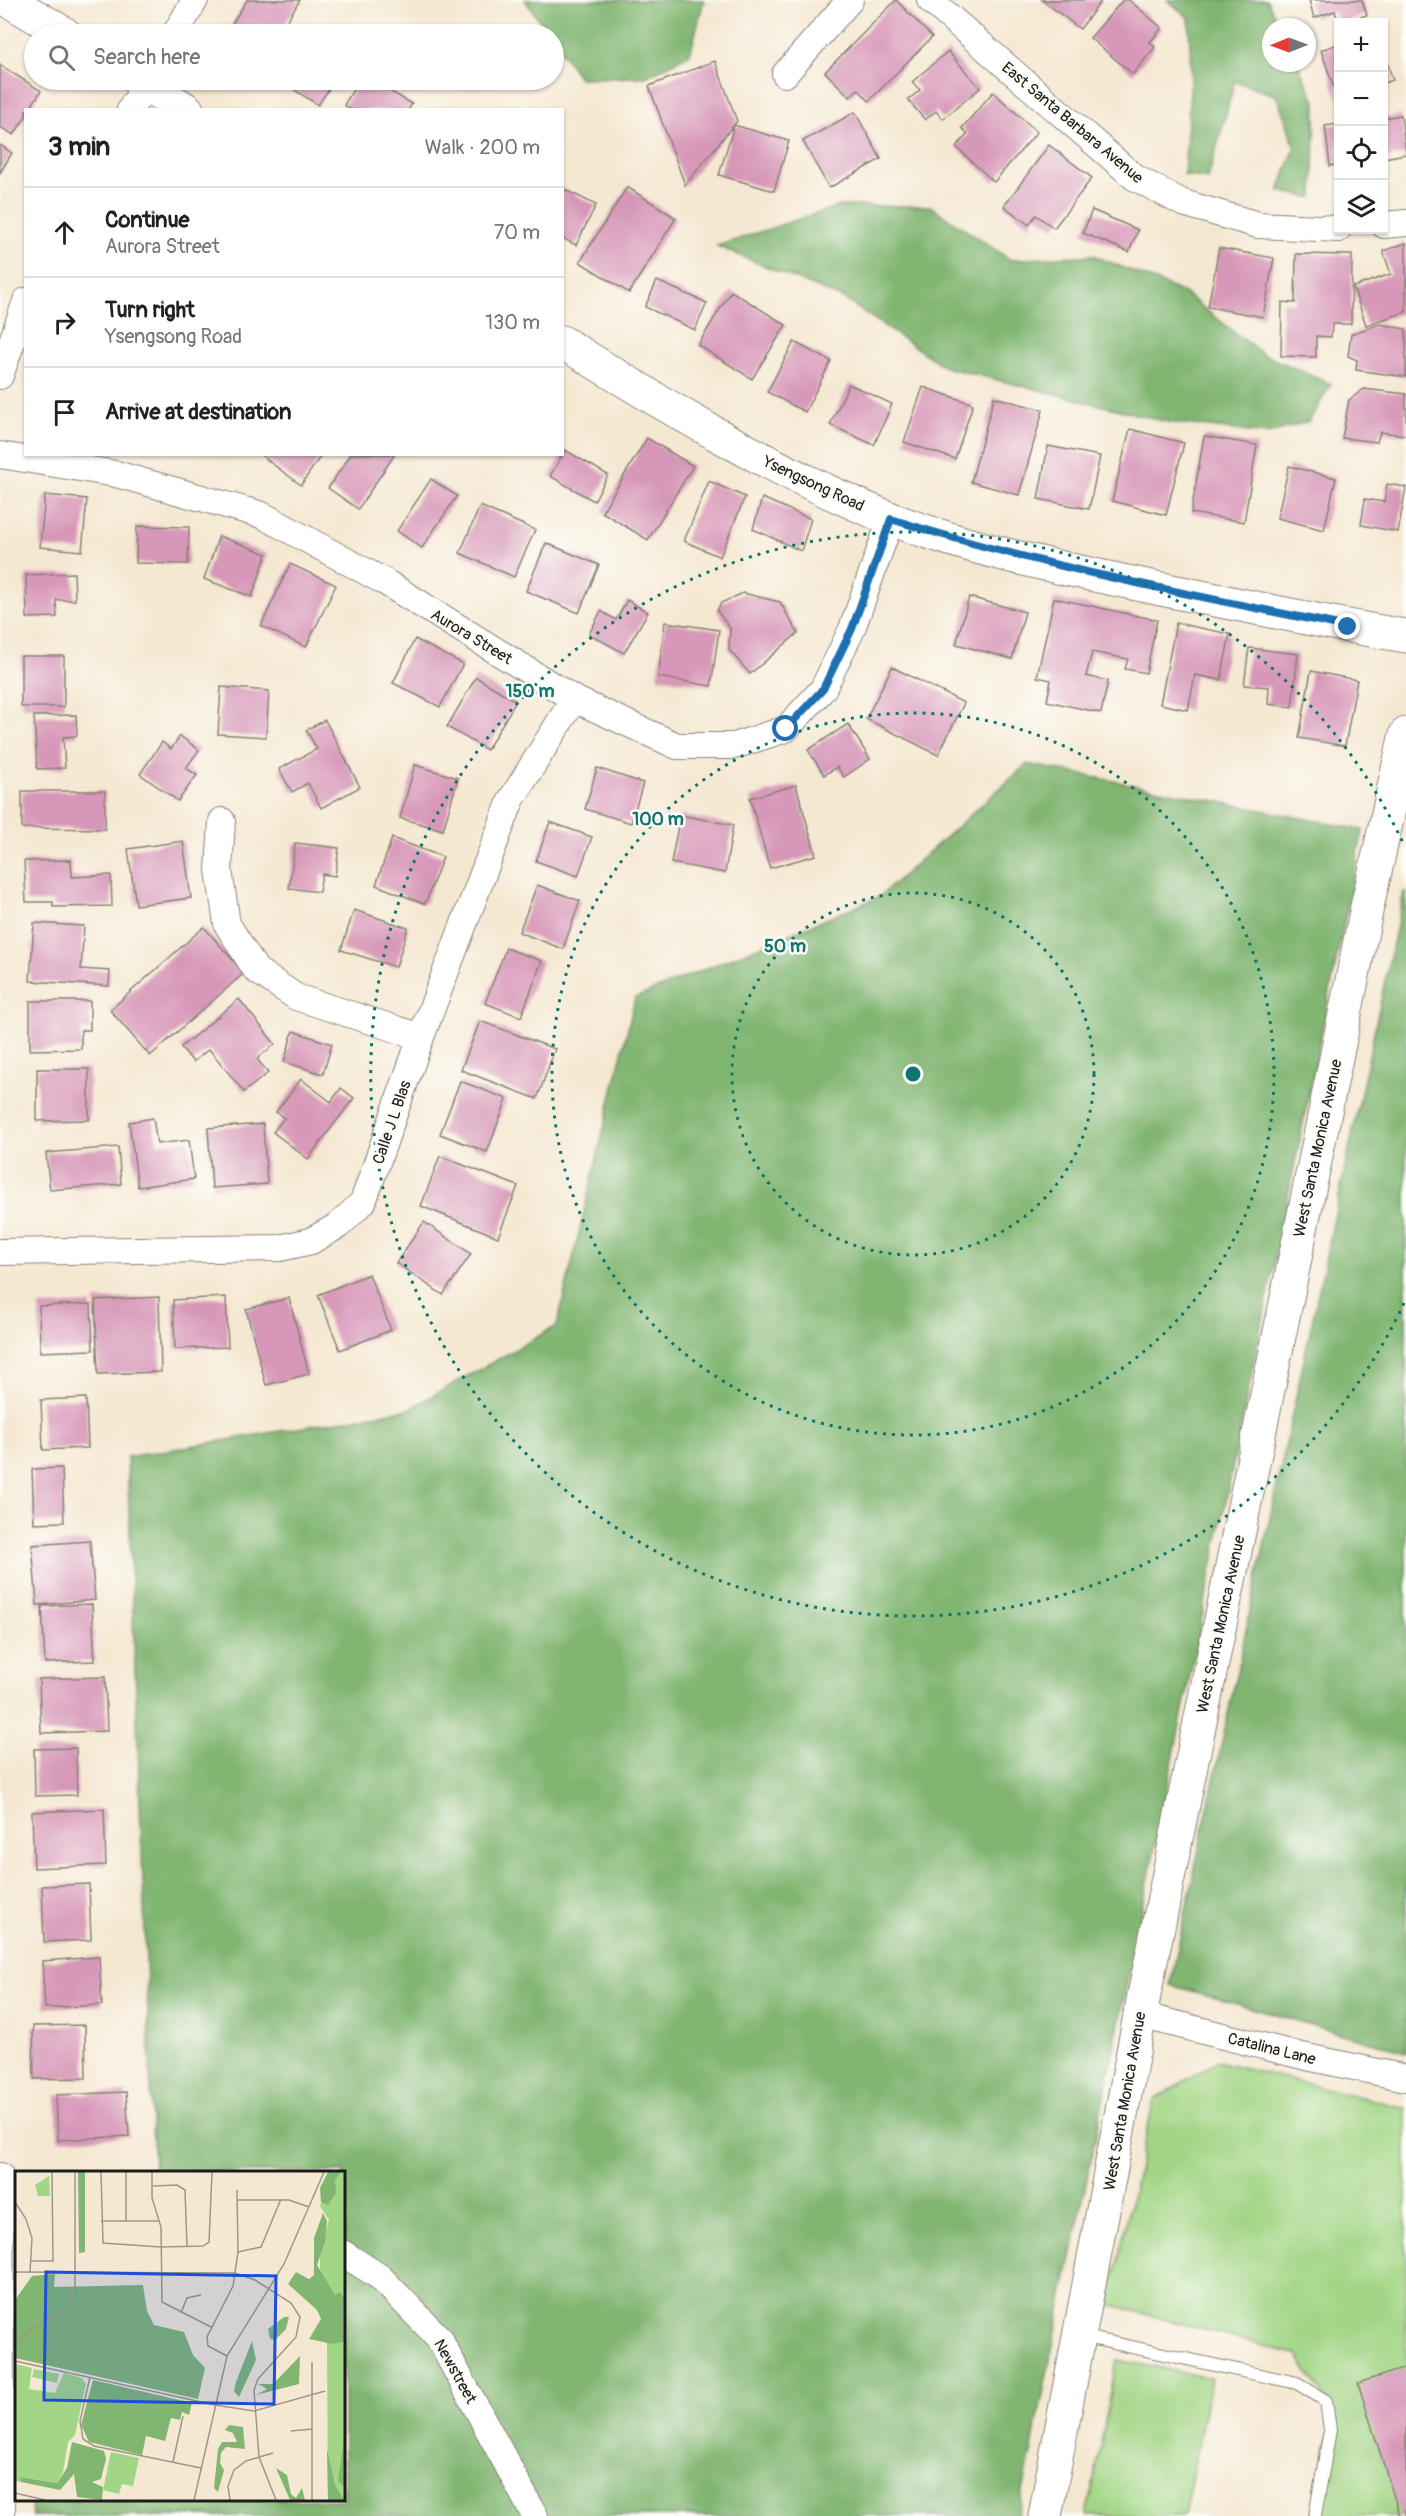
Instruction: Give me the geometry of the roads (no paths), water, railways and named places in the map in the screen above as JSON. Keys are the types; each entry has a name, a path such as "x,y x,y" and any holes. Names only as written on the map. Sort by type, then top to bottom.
{"main road":[{"path":"8,0 48,24"},
{"path":"145,90 183,108"},
{"name":"Ysengsong Road","path":"564,343 718,437 781,469 891,519 1012,555 1082,572 1348,627 1406,636"},
{"name":"West Santa Monica Avenue","path":"1045,2516 1081,2336 1140,2015 1367,907 1406,735"}],"street":[{"path":"181,24 195,0"},
{"path":"785,74 850,0"},
{"name":"East Santa Barbara Avenue","path":"930,0 1134,177 1183,203 1258,225 1334,229"},
{"path":"1388,225 1406,223"},
{"path":"0,376 24,307"},
{"name":"Aurora Street","path":"0,455 116,474 262,515 385,582 574,699 677,746 734,746 786,729 823,689 852,629 891,519"},
{"name":"Calle J L Blas","path":"0,1252 280,1248 311,1241 339,1225 363,1202 421,1037 511,800 574,699"},
{"path":"222,821 219,870 227,924 256,970 296,997 421,1037"},
{"name":"Catalina Lane","path":"1140,2015 1302,2056 1406,2078"},
{"path":"0,2176 2,2516"},
{"name":"Newstreet","path":"345,2255 380,2277 438,2337 535,2516"}],"lane":[{"path":"1081,2336 1297,2383 1326,2401 1330,2430 1314,2516"}]}
